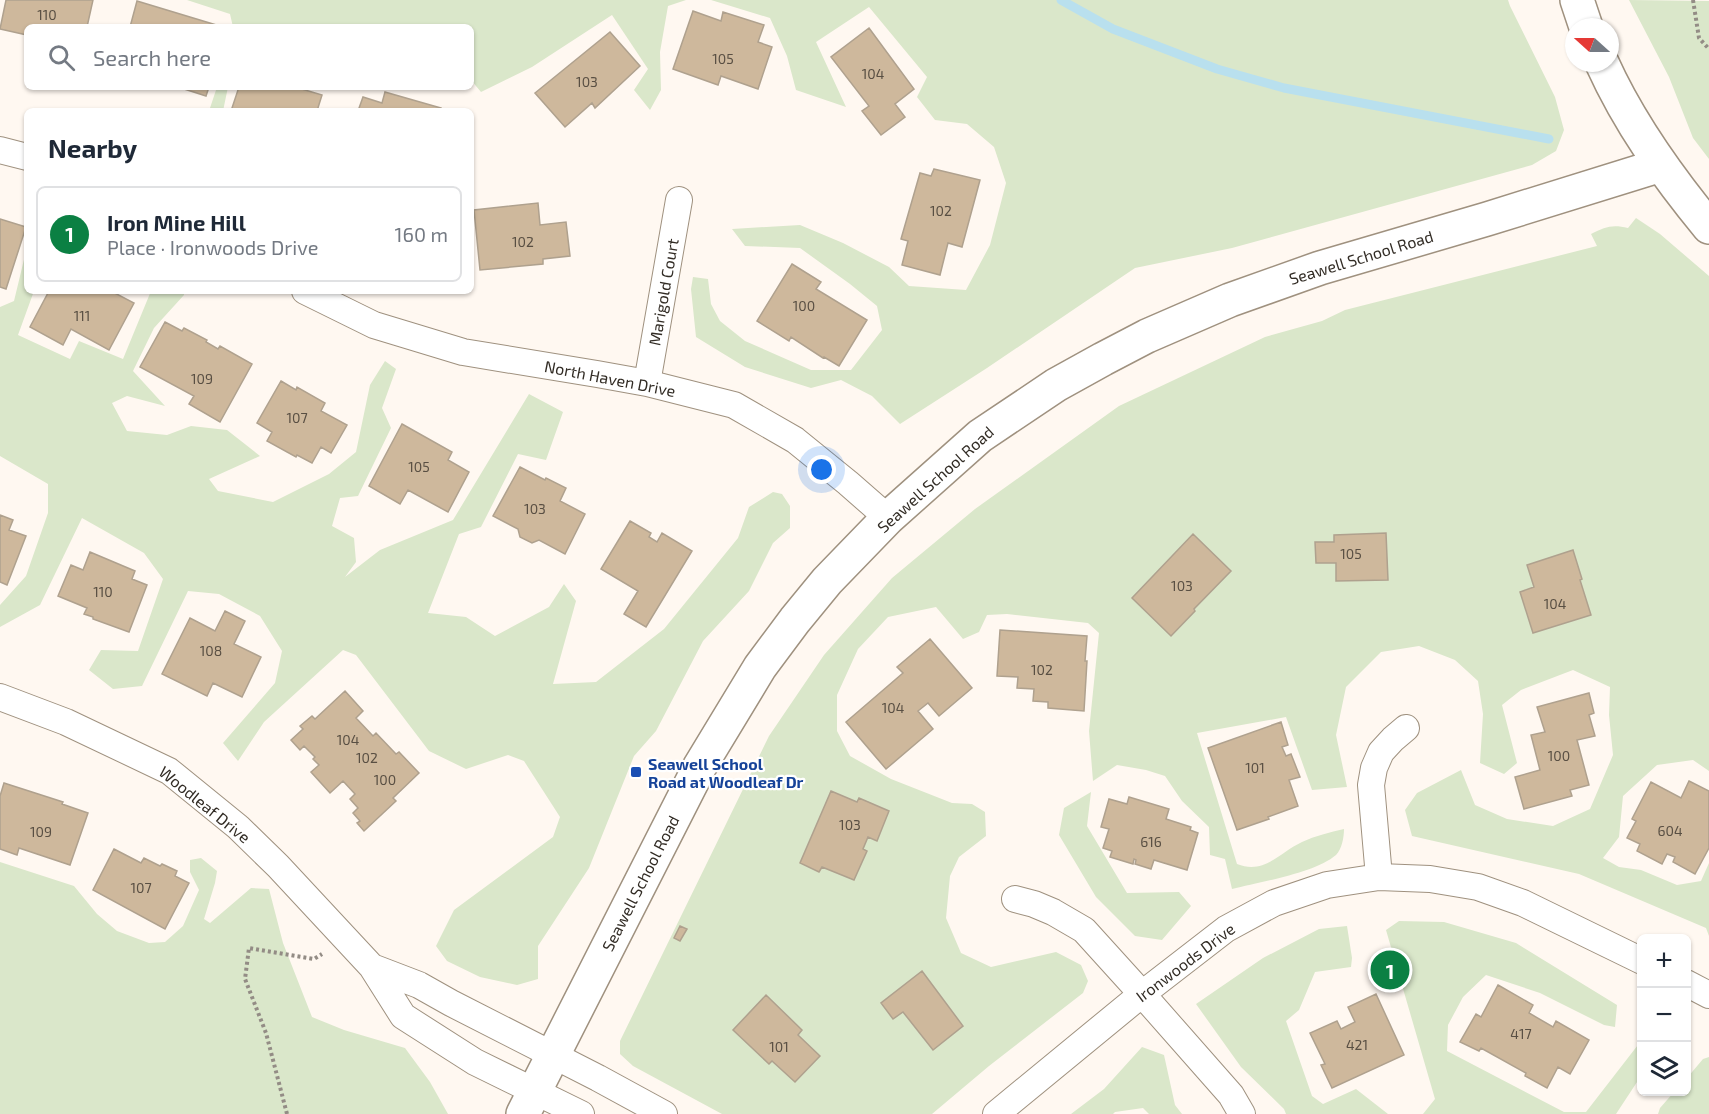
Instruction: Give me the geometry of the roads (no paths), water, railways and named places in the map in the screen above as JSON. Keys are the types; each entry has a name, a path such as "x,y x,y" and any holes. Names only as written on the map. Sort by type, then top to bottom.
{"street":[{"path":"1576,0 1583,18"},
{"path":"1606,72 1632,123 1661,165 1709,226"},
{"path":"0,150 24,156"},
{"name":"Seawell School Road","path":"529,1102 700,766 760,667 827,581 888,518 980,436 1056,385 1147,336 1230,300 1320,268 1661,165"},
{"name":"Marigold Court","path":"646,383 679,200"},
{"name":"North Haven Drive","path":"311,294 374,325 463,352 646,383 734,405 795,440 888,518"},
{"name":"Woodleaf Drive","path":"0,697 66,722 169,771 238,827 270,858 372,967 403,1016 475,1062 529,1102"},
{"path":"1379,877 1371,785 1374,768 1381,752 1406,728"},
{"name":"Ironwoods Drive","path":"996,1114 1142,994 1226,929 1274,903 1327,885 1379,877 1430,879 1478,887 1523,903 1637,959"},
{"path":"1015,899 1053,912 1083,930 1231,1095 1242,1114"},
{"name":"Woodleaf Drive","path":"372,967 419,985 552,1055"},
{"path":"1691,986 1709,995"},
{"path":"552,1055 664,1114"},
{"path":"529,1102 582,1114"}],"waterway":[{"path":"1061,0 1113,29 1217,69 1284,88 1549,139"}],"place":[{"name":"Seawell School Road at Woodleaf Dr","path":"636,772"},
{"name":"Iron Mine Hill","path":"1390,970"}]}
